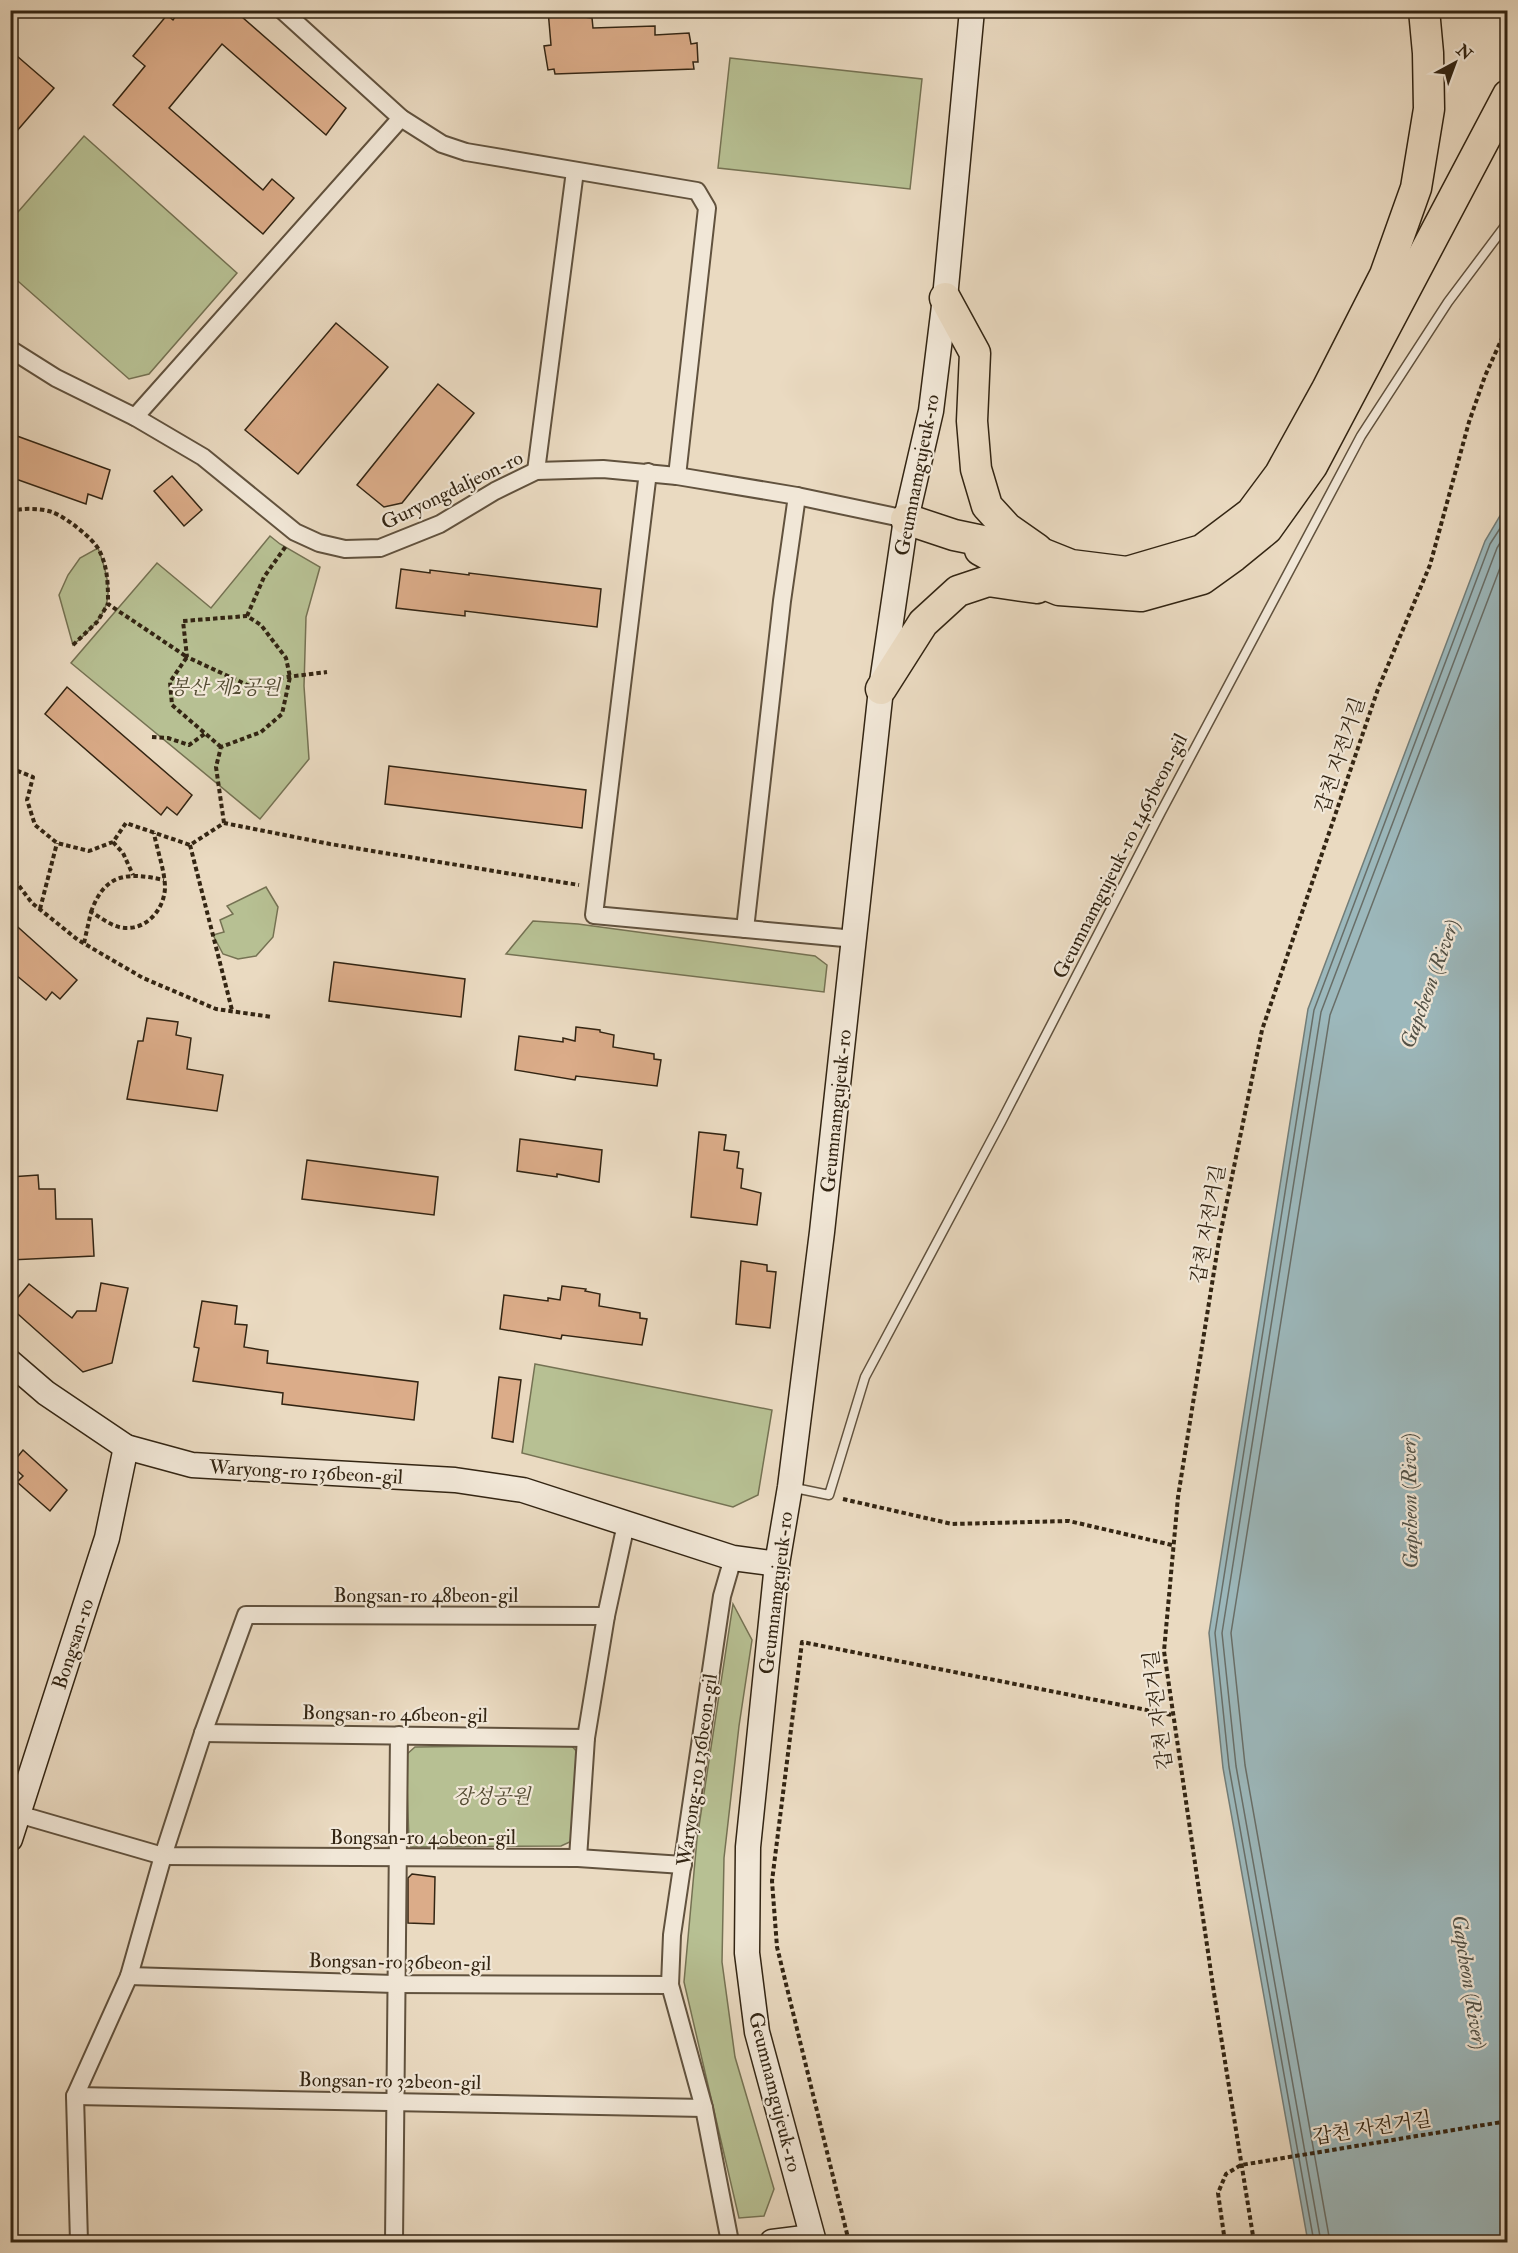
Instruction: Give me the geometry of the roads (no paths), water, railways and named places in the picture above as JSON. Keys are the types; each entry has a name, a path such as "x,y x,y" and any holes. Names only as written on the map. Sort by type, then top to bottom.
{"highway":[{"path":"906,519 954,535 1041,553 1071,565 1127,572 1202,550 1251,513 1280,474 1327,389 1385,275 1416,188 1429,110 1428,53 1424,10"},
{"path":"881,689 923,623 958,591 988,581 1019,587 1141,596 1202,579 1267,529 1312,466 1508,95"},
{"path":"945,298 975,353 972,421 976,469 987,506 1007,528 1041,553"},
{"path":"954,535 1032,579 1059,590"}],"main road":[{"name":"Geumnamgujeuk-ro","path":"813,2240 757,2032 747,1953 748,1847 777,1564 790,1487 822,1232 881,689 906,519 931,411 945,298 972,10"},
{"name":"Waryong-ro 136beon-gil","path":"10,1362 46,1394 126,1447 192,1465 454,1480 523,1490 733,1558 777,1564"},
{"name":"Bongsan-ro","path":"10,1839 107,1538 126,1447"},
{"path":"772,2242 813,2240"}],"street":[{"path":"282,10 401,118 442,144 466,152 697,191 707,208 677,476"},
{"path":"135,417 401,118"},
{"path":"536,471 575,171"},
{"name":"Guryongdaljeon-ro","path":"10,349 56,378 135,417 203,457 295,532 319,543 345,549 380,549 440,524 495,491 536,471 603,469 648,472 797,496 906,519"},
{"path":"648,472 594,915 855,939"},
{"path":"745,929 782,601 797,496"},
{"path":"578,1858 586,1738 606,1616 626,1524"},
{"name":"Waryong-ro 136beon-gil","path":"730,2242 704,2108 670,1985 672,1935 722,1596 733,1558"},
{"name":"Bongsan-ro 48beon-gil","path":"203,1733 246,1615 606,1616"},
{"path":"79,2242 75,2096 129,1976 163,1856 203,1733"},
{"name":"Bongsan-ro 46beon-gil","path":"203,1733 586,1738"},
{"path":"394,2242 399,1735"},
{"name":"Bongsan-ro 40beon-gil","path":"18,1814 163,1856 399,1859 578,1858 683,1865"},
{"name":"Bongsan-ro 36beon-gil","path":"129,1976 395,1984 670,1985"},
{"name":"Bongsan-ro 32beon-gil","path":"75,2096 704,2108"}],"lane":[{"name":"Geumnamgujeuk-ro 1465beon-gil","path":"790,1487 829,1495 865,1377 1333,488 1361,436 1448,302 1508,222"}],"water":[{"name":"Gapcheon (River)","path":"1507,504 1507,2242 1308,2242 1223,1768 1209,1633 1308,1009 1485,541"}],"park label":[{"name":"봉산 제2공원","path":"225,687"},
{"name":"장성공원","path":"492,1796"}]}
